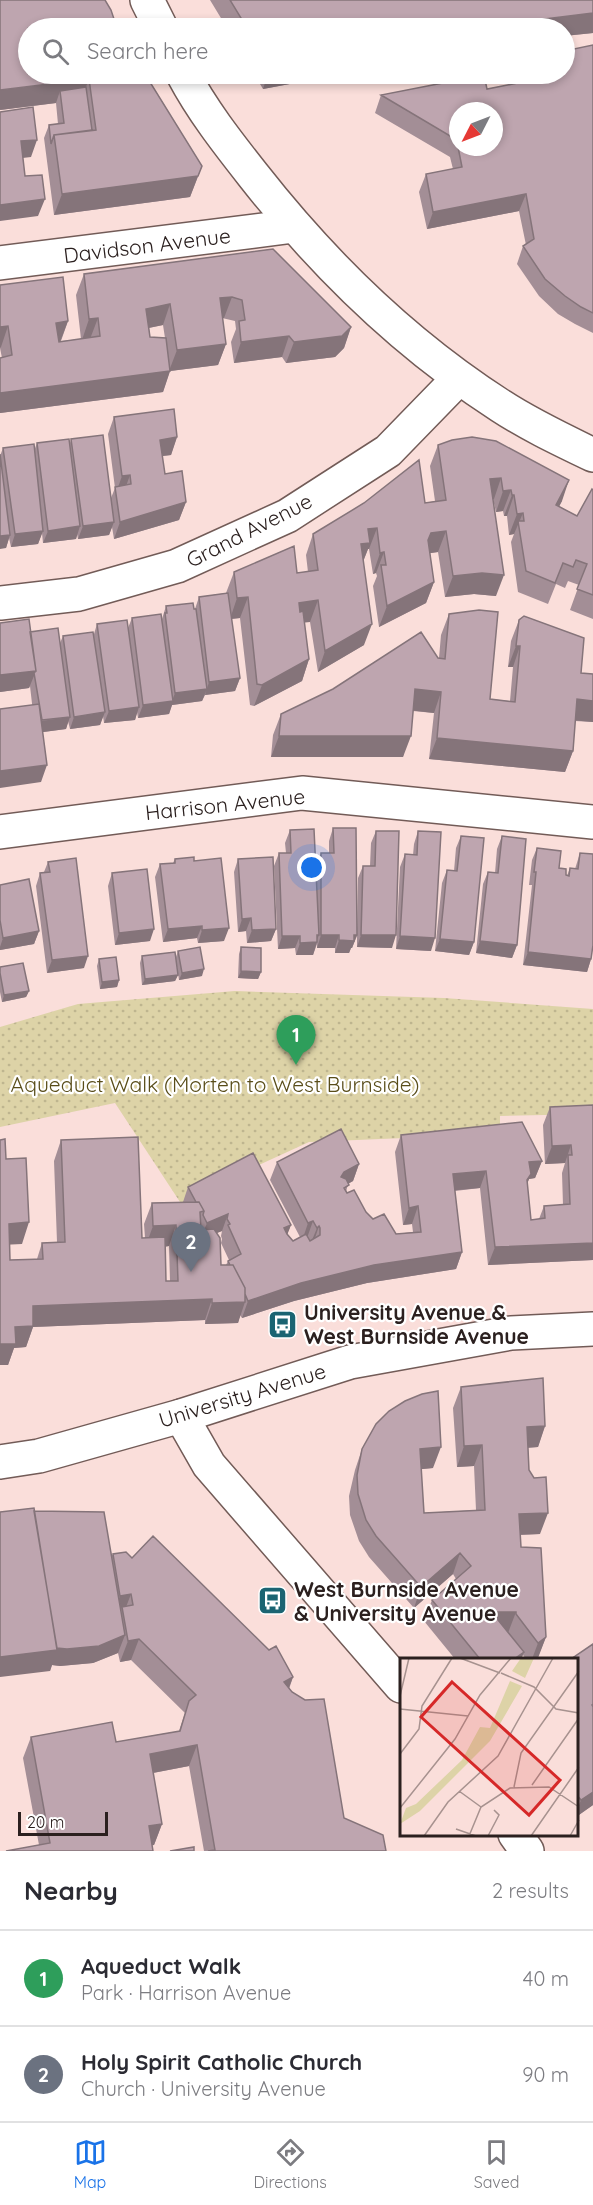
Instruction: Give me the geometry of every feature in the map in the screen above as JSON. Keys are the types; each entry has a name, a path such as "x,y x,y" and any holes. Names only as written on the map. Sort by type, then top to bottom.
{"street":[{"path":"147,0 155,18"},
{"path":"189,84 215,125 294,226 366,298 459,378 536,427 593,455"},
{"name":"Davidson Avenue","path":"0,263 294,226"},
{"name":"Grand Avenue","path":"0,603 79,594 177,566 287,516 388,451 459,378"},
{"name":"Harrison Avenue","path":"0,832 302,793 593,822"},
{"name":"University Avenue","path":"0,1462 39,1456 182,1416 350,1362 511,1334 593,1329"},
{"path":"182,1416 209,1465 400,1685"},
{"path":"516,1836 527,1851"}],"green space":[{"name":"Aqueduct Walk (Morten to West Burnside)","path":"235,991 444,998 593,1009 593,1114 500,1116 500,1134 309,1142 246,1171 182,1205 115,1103 0,1127 0,1027 78,1004"}],"building":[{"path":"0,0 105,0 114,18 18,18 18,84 49,84 0,90"},
{"path":"230,0 593,0 593,13 552,18 241,18"},
{"path":"593,45 593,313 565,296 545,279 523,246 534,239 526,194 433,212 426,174 462,167 460,156 503,156 503,102 449,102 449,135 381,95 438,84 486,84 487,89 513,84 575,84 575,49"},
{"path":"90,84 151,84 202,166 198,176 62,194 54,135 96,130"},
{"path":"86,87 92,130 54,135 51,144 49,125 64,123 60,91"},
{"path":"33,107 37,140 21,141 25,176 42,175 45,199 0,205 0,112"},
{"path":"273,249 351,327 342,336 294,342 289,336 241,342 239,321 245,320 242,300 232,297 220,298 226,344 177,350 170,304 146,309 150,337 166,338 170,371 0,393 0,358 12,355 8,326 0,327 0,285 63,277 68,321 56,323 59,342 100,336 98,318 89,319 84,274"},
{"path":"174,409 177,437 160,440 165,474 182,471 186,502 120,522 115,487 131,484 130,475 122,476 114,417"},
{"path":"103,435 114,522 83,526 71,439"},
{"path":"472,437 496,441 569,480 556,505 577,516 593,490 593,595 577,589 587,564 576,560 573,567 563,563 555,583 526,571 518,521 524,521 523,513 517,514 514,495 511,490 503,491 501,478 490,479 504,575 482,573 453,576 446,531 431,533 428,540 434,582 387,606 381,565 386,565 384,552 380,553 377,528 368,529 370,543 361,544 372,624 325,651 318,600 299,603 300,612 303,611 309,659 262,685 257,684 248,597 237,598 234,572 294,546 297,573 318,570 313,534 364,503 419,460 425,503 446,500 438,445"},
{"path":"69,439 80,526 48,531 37,443"},
{"path":"34,444 43,531 15,534 3,448"},
{"path":"0,454 10,535 0,536"},
{"path":"228,593 240,678 209,682 199,597"},
{"path":"193,603 196,609 207,689 175,693 166,606"},
{"path":"479,610 498,612 490,699 515,702 520,646 516,646 519,620 524,616 584,638 581,673 593,674 593,701 577,699 573,751 437,738 441,692 415,689 411,736 279,736 281,714 333,689 421,632 438,658 445,659 449,614"},
{"path":"161,614 173,701 143,705 132,618"},
{"path":"29,619 36,671 0,675 0,623"},
{"path":"127,620 139,707 109,711 97,624"},
{"path":"58,628 70,717 42,720 30,632"},
{"path":"93,632 105,712 74,717 63,636"},
{"path":"39,704 47,765 0,771 0,709"},
{"path":"333,828 356,828 357,935 354,935 354,941 339,940 339,935 321,935 321,853 334,853"},
{"path":"314,829 319,935 317,935 317,942 300,943 300,936 282,936 279,853 291,853 290,830"},
{"path":"376,831 399,831 396,935 361,935 363,866 375,866"},
{"path":"418,831 441,832 435,938 400,936 405,854 417,855"},
{"path":"461,836 484,838 474,942 440,939 447,870 457,871"},
{"path":"502,836 526,839 517,945 480,941 488,872 498,873"},
{"path":"537,848 561,851 559,868 566,869 566,875 569,876 570,868 578,869 580,853 593,854 591,959 528,952"},
{"path":"194,857 194,861 221,858 229,928 202,930 202,926 168,929 160,864 175,863 175,859"},
{"path":"273,857 276,929 252,930 251,918 242,919 238,859"},
{"path":"76,858 88,956 52,960 40,873 50,872 48,862"},
{"path":"147,869 154,929 119,933 112,873"},
{"path":"29,879 39,931 3,938 0,920 0,885"},
{"path":"200,947 204,969 182,973 178,951"},
{"path":"241,947 261,948 261,972 241,971"},
{"path":"175,952 178,975 145,979 142,956"},
{"path":"116,957 119,980 102,982 99,959"},
{"path":"23,963 29,991 4,995 0,967"},
{"path":"593,1105 593,1243 495,1247 486,1171 453,1174 462,1252 374,1265 301,1283 248,1301 245,1288 233,1265 230,1265 228,1261 241,1254 228,1225 230,1224 227,1219 228,1214 207,1223 203,1215 204,1211 188,1187 253,1153 291,1225 284,1228 287,1234 293,1241 306,1234 310,1241 320,1235 320,1228 319,1226 317,1228 313,1221 308,1223 277,1162 341,1129 359,1164 344,1172 341,1177 346,1179 349,1185 344,1188 347,1193 354,1190 366,1212 373,1219 384,1214 396,1234 421,1232 418,1206 409,1208 401,1135 522,1122 542,1161 529,1162 531,1174 527,1180 531,1220 545,1218 544,1206 570,1204 568,1155 572,1155 571,1145 552,1146 550,1107"},
{"path":"138,1137 142,1238 165,1237 166,1281 178,1281 176,1225 153,1226 152,1203 199,1202 204,1211 200,1212 201,1230 214,1229 220,1238 221,1265 233,1265 245,1288 245,1302 212,1303 212,1299 33,1306 33,1326 15,1327 16,1344 0,1344 0,1140 5,1139 6,1159 26,1158 29,1222 9,1224 10,1260 43,1259 42,1243 65,1242 61,1140"},
{"path":"543,1378 545,1426 527,1427 529,1470 534,1478 546,1477 548,1513 519,1514 521,1547 541,1548 546,1637 538,1643 516,1612 497,1612 498,1620 524,1652 515,1658 479,1658 432,1600 471,1566 460,1553 421,1587 376,1536 366,1520 358,1494 357,1475 362,1449 376,1424 389,1411 405,1401 438,1391 441,1447 420,1449 424,1513 485,1510 482,1445 464,1446 461,1387"},
{"path":"34,1508 57,1650 0,1657 0,1512"},
{"path":"34,1511 104,1512 125,1635 99,1646 57,1648"},
{"path":"153,1536 269,1650 276,1646 293,1677 284,1682 292,1692 305,1700 324,1699 344,1818 383,1835 386,1851 208,1851 215,1850 197,1745 150,1754 162,1824 149,1826 153,1851 6,1851 50,1843 31,1737 112,1722 116,1742 180,1731 189,1701 196,1695 139,1639 128,1641 122,1607 133,1605 131,1594 120,1596 113,1554 126,1552 132,1558"},
{"path":"593,1644 593,1792 581,1800 578,1796 578,1658 572,1658"},
{"path":"194,1847 194,1851 170,1851"}],"place":[{"name":"Aqueduct Walk","path":"296,1065"},
{"name":"Holy Spirit Catholic Church","path":"191,1272"},
{"name":"University Avenue & West Burnside Avenue","path":"283,1324"},
{"name":"West Burnside Avenue & University Avenue","path":"273,1601"}]}
